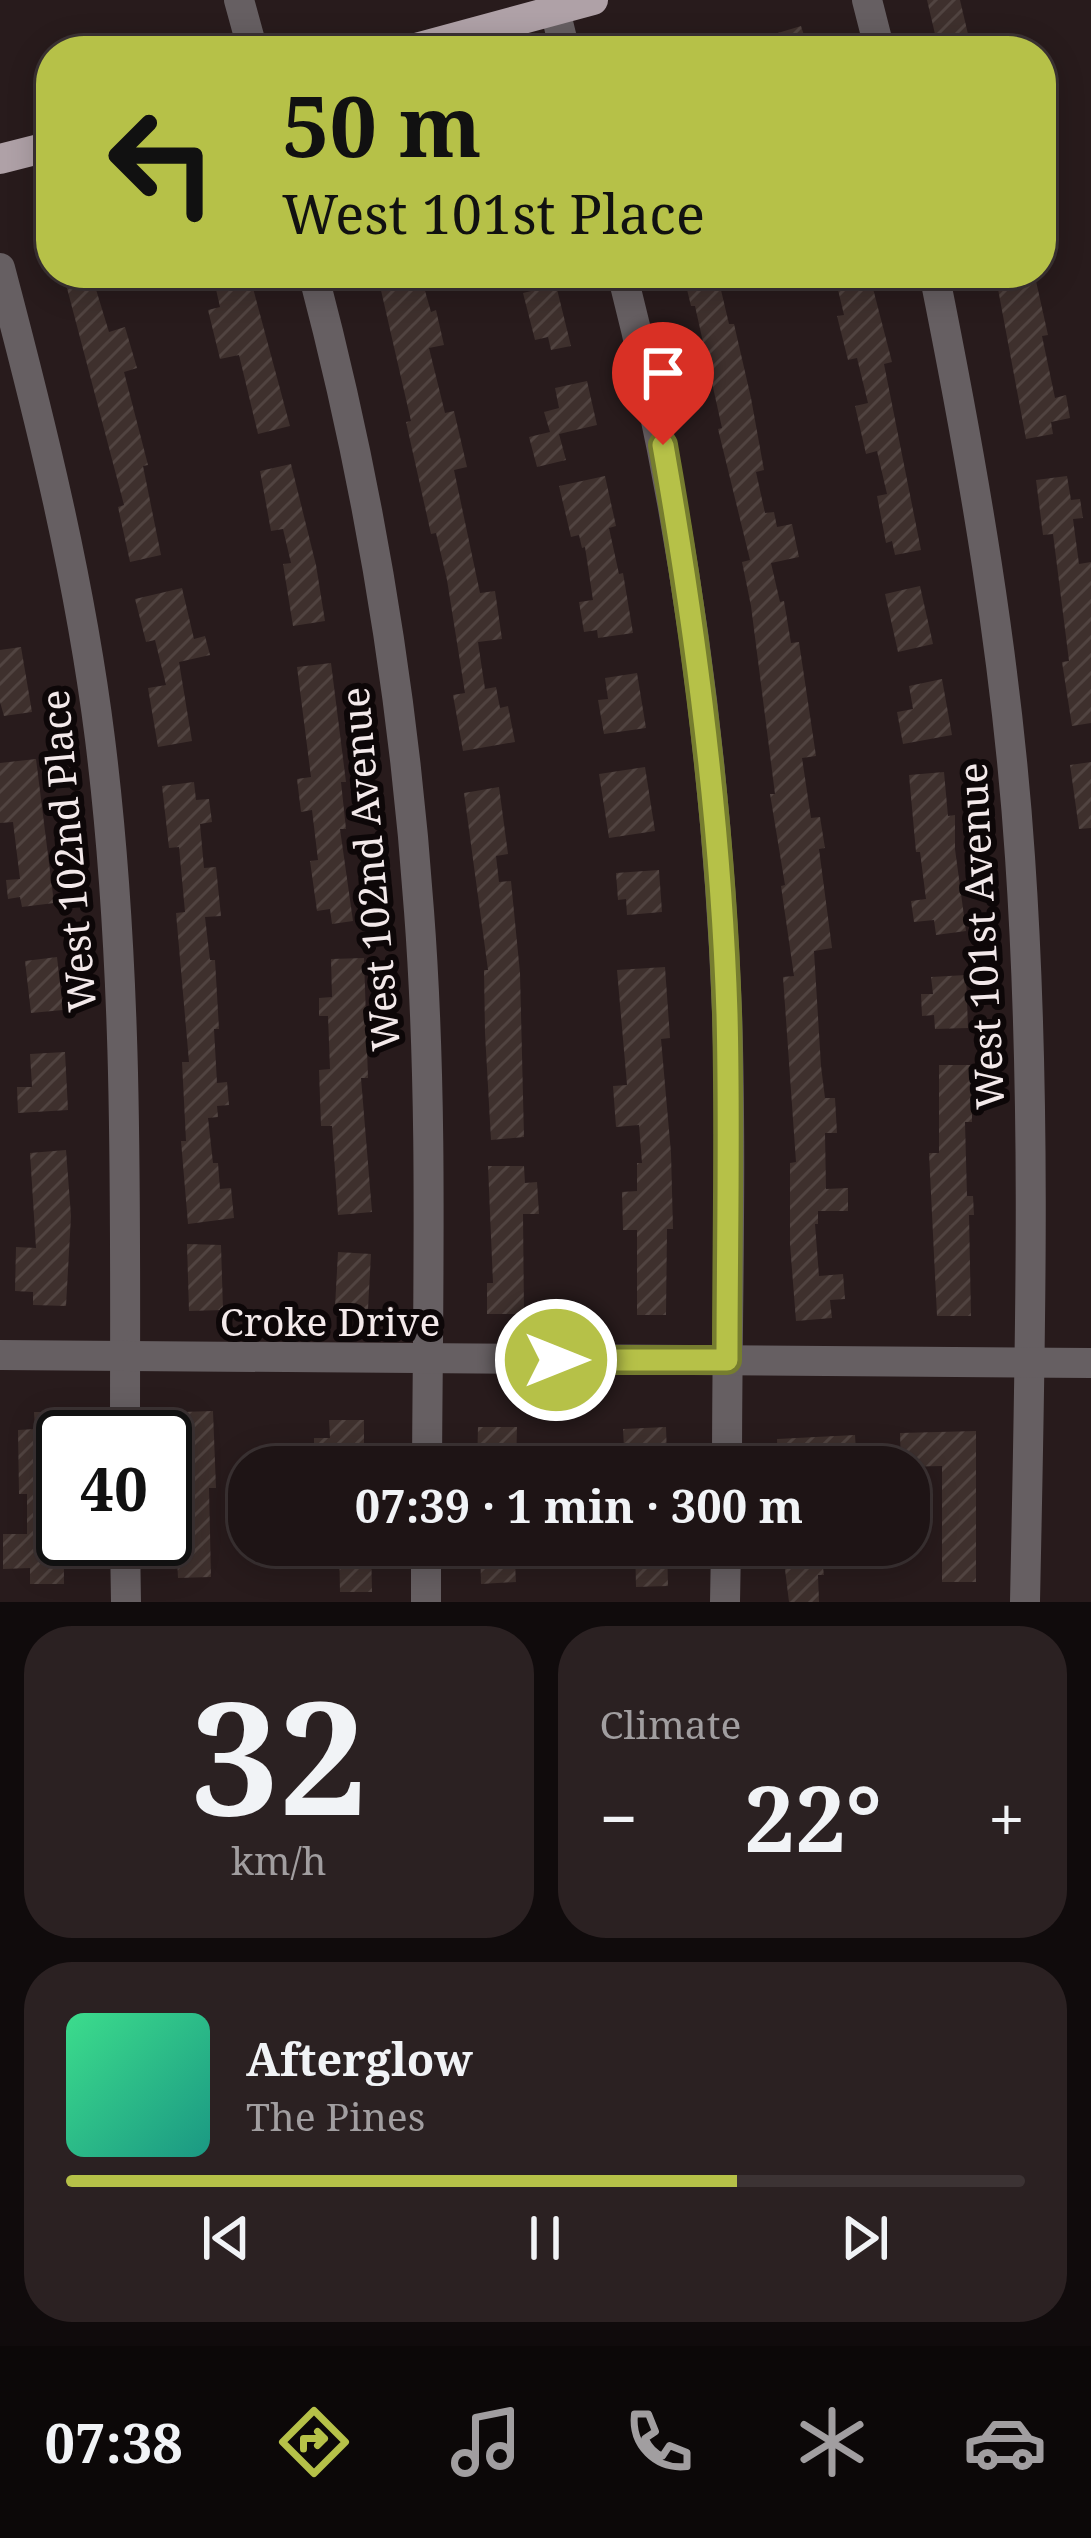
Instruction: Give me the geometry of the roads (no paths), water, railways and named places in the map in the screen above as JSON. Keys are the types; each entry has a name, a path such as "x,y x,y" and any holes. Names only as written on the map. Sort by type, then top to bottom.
{"main road":[{"path":"460,36 593,0"},
{"path":"0,159 36,150"}],"street":[{"path":"238,0 249,36"},
{"path":"867,0 876,36"},
{"path":"555,10 561,36"},
{"name":"West 102nd Place","path":"0,268 61,508 99,738 111,844 123,1036 124,1410"},
{"name":"West 102nd Avenue","path":"316,288 364,498 410,806 425,1008 427,1446"},
{"path":"626,288 656,406 683,560 715,827 727,1013 727,1446"},
{"name":"West 101st Avenue","path":"937,288 982,532 1020,855 1027,1002 1030,1363 1025,1602"},
{"name":"Croke Drive","path":"0,1355 1091,1364"},
{"path":"125,1566 126,1602"},
{"path":"425,1602 426,1566"},
{"path":"725,1602 726,1566"}]}
